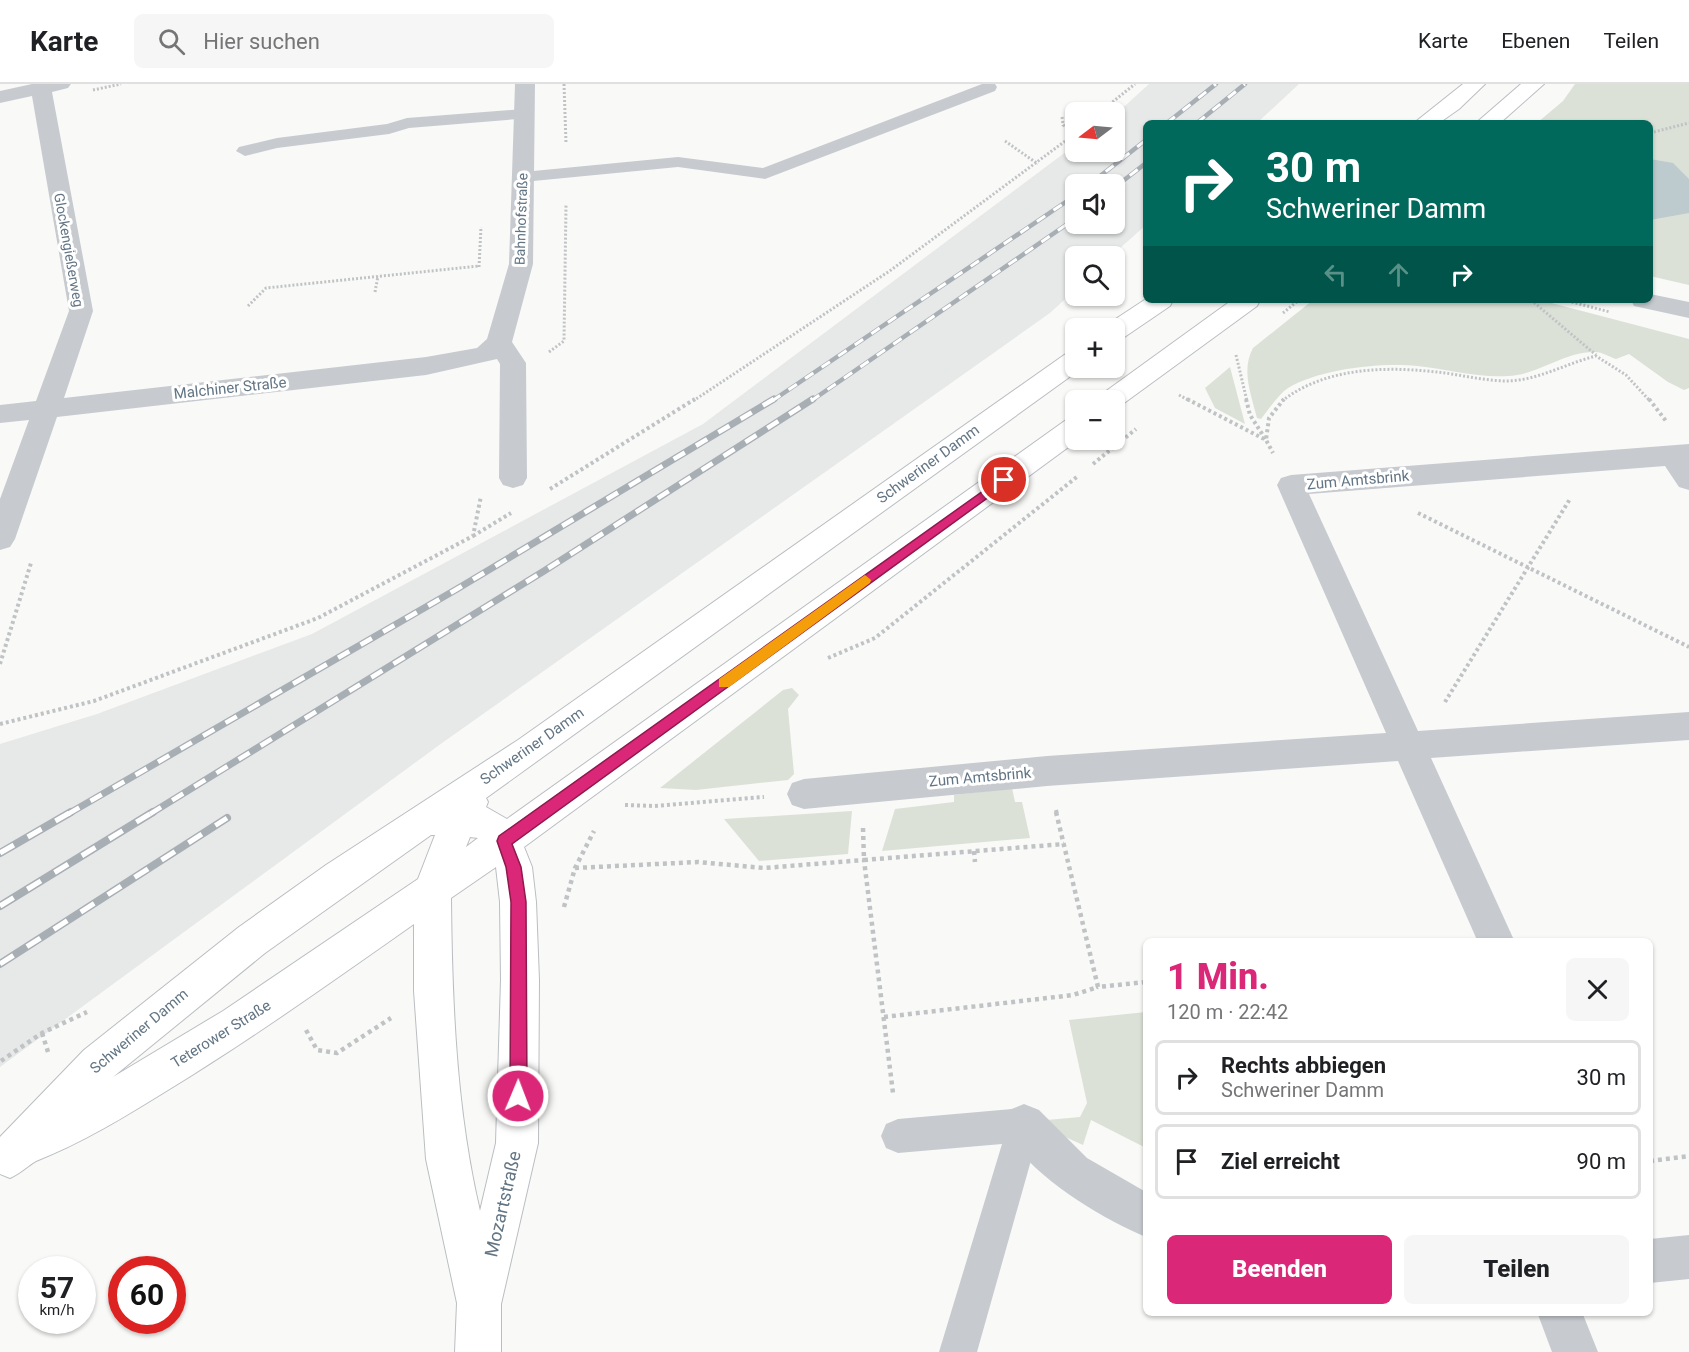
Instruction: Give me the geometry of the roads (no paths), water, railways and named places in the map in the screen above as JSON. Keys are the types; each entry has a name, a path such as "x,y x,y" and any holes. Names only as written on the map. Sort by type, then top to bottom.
{"main road":[{"path":"1430,120 1452,105 1475,84"},
{"path":"1491,120 1534,84"},
{"path":"1125,325 1157,303"},
{"path":"1125,390 1244,303"},
{"name":"Schweriner Damm","path":"5,1160 98,1064 208,973 339,877 443,819 487,778 1065,367"},
{"path":"433,890 1065,435"},
{"path":"479,1304 447,1159 433,991 433,890 440,867 443,819 483,822 495,829 504,841"},
{"name":"Mozartstraße","path":"478,1352 479,1304 518,1143 520,980 518,902 514,867 504,841"},
{"name":"Teterower Straße","path":"5,1160 115,1099 237,1025 433,890"}],"street":[{"name":"Bahnhofstraße","path":"499,343 521,264 525,84"},
{"path":"0,97 52,86"},
{"name":"Glockengießerweg","path":"0,539 49,408 81,311 52,86"},
{"path":"1653,302 1689,310"},
{"path":"499,343 513,363 513,478"},
{"name":"Malchiner Straße","path":"0,414 426,366 485,355 499,343"},
{"path":"1677,445 1689,480"},
{"name":"Zum Amtsbrink","path":"1495,938 1291,485 1594,461 1677,445"},
{"name":"Zum Amtsbrink","path":"804,794 1047,771 1689,726"},
{"path":"1024,1125 1072,1173 1143,1214"},
{"path":"1653,1261 1689,1257"},
{"path":"1561,1316 1575,1352"}],"lane":[{"path":"524,177 678,162 765,174 990,87"},
{"path":"245,151 277,143 389,129 407,123 524,114"},
{"path":"898,1136 1024,1125 958,1352"}],"railway":[{"path":"1171,120 1216,84"},
{"path":"1201,120 1245,84"},
{"path":"1103,174 1143,142"},
{"path":"1125,179 1143,165"},
{"path":"772,401 1065,202"},
{"path":"811,401 1065,226"},
{"path":"68,814 457,589 774,399"},
{"path":"150,814 544,571 813,399"},
{"path":"0,853 71,812"},
{"path":"0,906 153,812"},
{"path":"0,964 227,818"}]}
